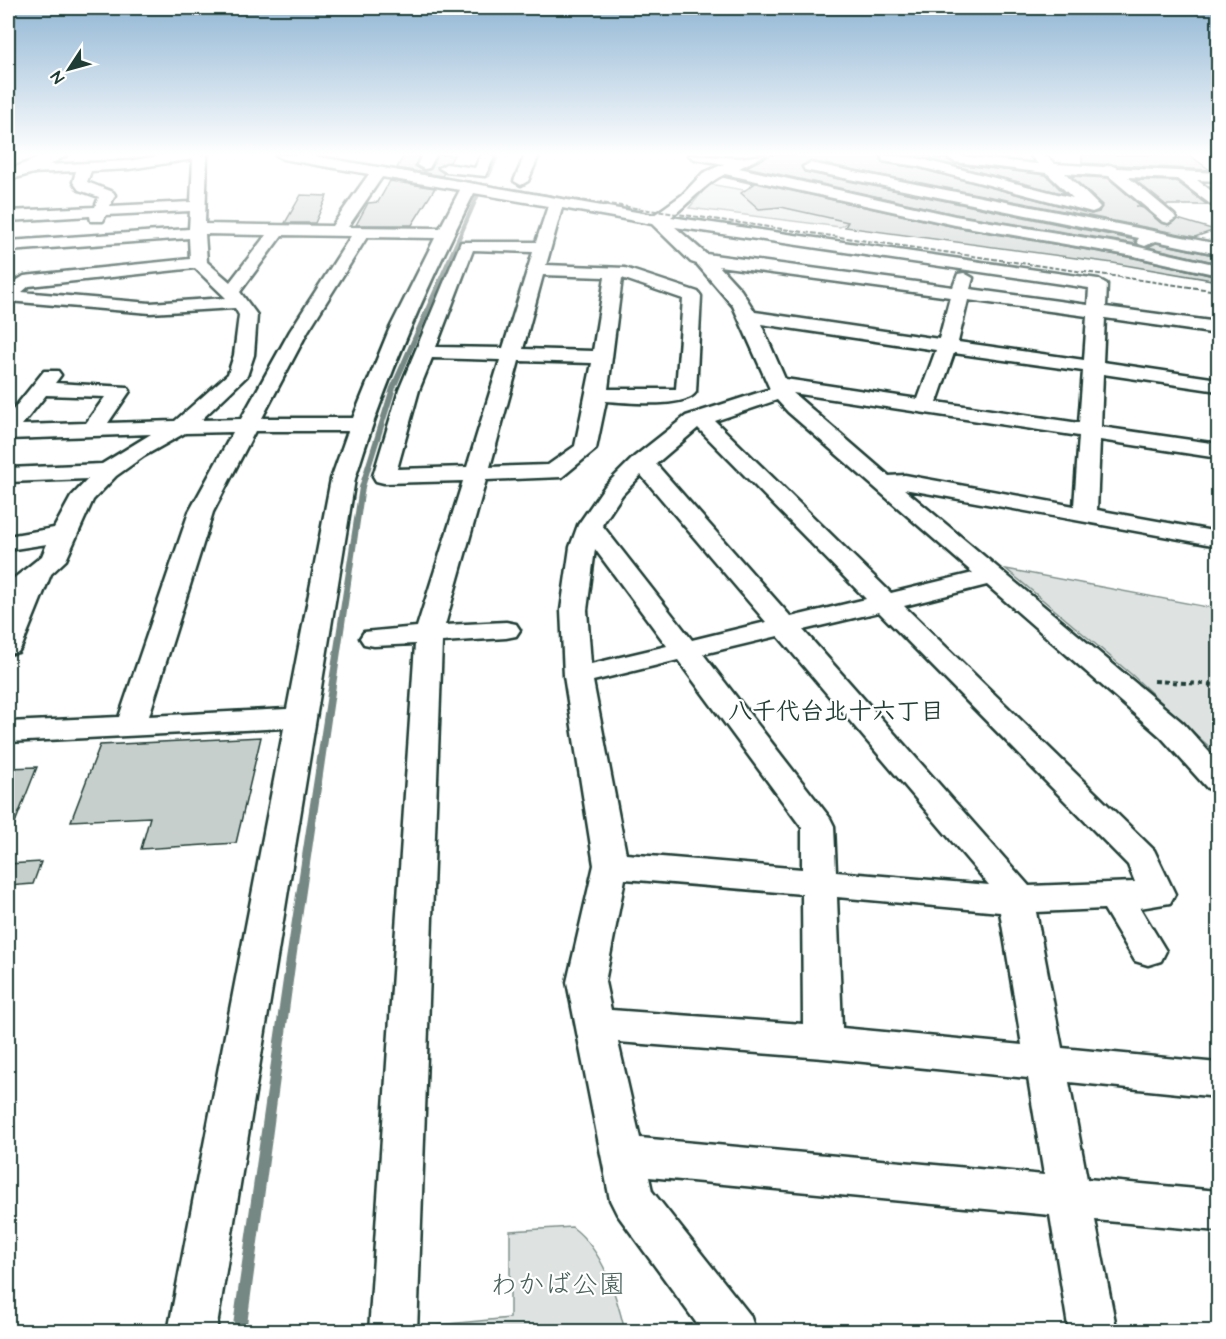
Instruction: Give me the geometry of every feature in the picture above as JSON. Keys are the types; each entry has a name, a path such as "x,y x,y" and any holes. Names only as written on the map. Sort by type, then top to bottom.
{"street":[{"path":"89,240 97,217"},
{"path":"8,596 53,560 63,534 83,497 108,471 136,452 181,427 237,376 244,355 248,315 236,297 199,263 198,217"},
{"path":"336,232 346,217"},
{"path":"192,1332 343,479 359,424 386,360 455,217"},
{"path":"393,1332 429,634 552,217"},
{"path":"642,217 967,267 1098,284 1085,516"},
{"path":"657,220 660,217"},
{"path":"891,222 901,217"},
{"path":"1060,217 1218,249"},
{"path":"934,230 947,218 982,231 1129,252 1218,270"},
{"path":"657,220 725,283 748,317 778,388 795,408 886,483 1172,730 1218,781"},
{"path":"8,246 197,231 447,233"},
{"path":"236,297 277,231"},
{"path":"131,725 201,512 299,331 361,232"},
{"path":"1129,252 1153,236"},
{"path":"597,395 677,396 686,392 693,296 625,273 467,245 409,390 384,476 554,472 585,449 597,395 614,272"},
{"path":"697,258 1218,328"},
{"path":"8,296 24,280 199,263"},
{"path":"926,405 947,345 967,267"},
{"path":"8,296 150,308 236,297"},
{"path":"748,317 1218,385"},
{"path":"424,352 602,357"},
{"path":"8,431 53,371"},
{"path":"733,1332 632,1200 586,982 611,865 578,676 574,610 584,547 590,525 613,491 642,462 700,418 778,388 926,405 1218,451"},
{"path":"40,389 120,391 93,429"},
{"path":"611,865 1016,900 1158,894 1142,859 700,418"},
{"path":"8,431 359,424"},
{"path":"642,462 1004,879 1016,900 1093,1332"},
{"path":"8,476 108,471"},
{"path":"886,483 905,482 1218,539"},
{"path":"590,525 818,826 822,1042"},
{"path":"8,543 63,534"},
{"path":"8,646 40,570"},
{"path":"578,676 994,576"},
{"path":"374,638 506,630"},
{"path":"8,732 300,718"},
{"path":"1115,897 1148,951"},
{"path":"596,1025 822,1042 1218,1080"},
{"path":"624,1156 1069,1195 1218,1211"}],"path":[{"path":"1151,681 1218,685"}],"green space":[{"path":"764,217 854,217 840,227"},
{"path":"1006,569 1218,609 1218,755 1131,674"},
{"name":"わかば公園","path":"572,1227 593,1248 607,1274 625,1331 427,1331 427,1326 510,1318 510,1231"}],"building":[{"path":"288,217 317,217 315,223 285,223"},
{"path":"360,217 417,217 412,225 356,225"},
{"path":"828,217 912,217 1134,258 1218,277 1218,281 1113,263 845,227 848,222"},
{"path":"976,217 1026,217 1135,240 1136,244"},
{"path":"1096,217 1154,217 1161,223 1169,225 1178,219 1215,230 1195,237"},
{"path":"1156,243 1218,256 1218,263 1148,247"},
{"path":"261,737 236,843 141,849 150,817 71,821 100,745"},
{"path":"37,767 9,838 8,838 8,768"},
{"path":"41,862 33,884 8,886 8,864"}],"waterway":[{"path":"239,1332 290,966 362,487 393,388 468,217"}],"railway":[{"path":"702,217 1218,291 1215,291"}],"district":[{"name":"八千代台北十六丁目","path":"836,712"}]}
